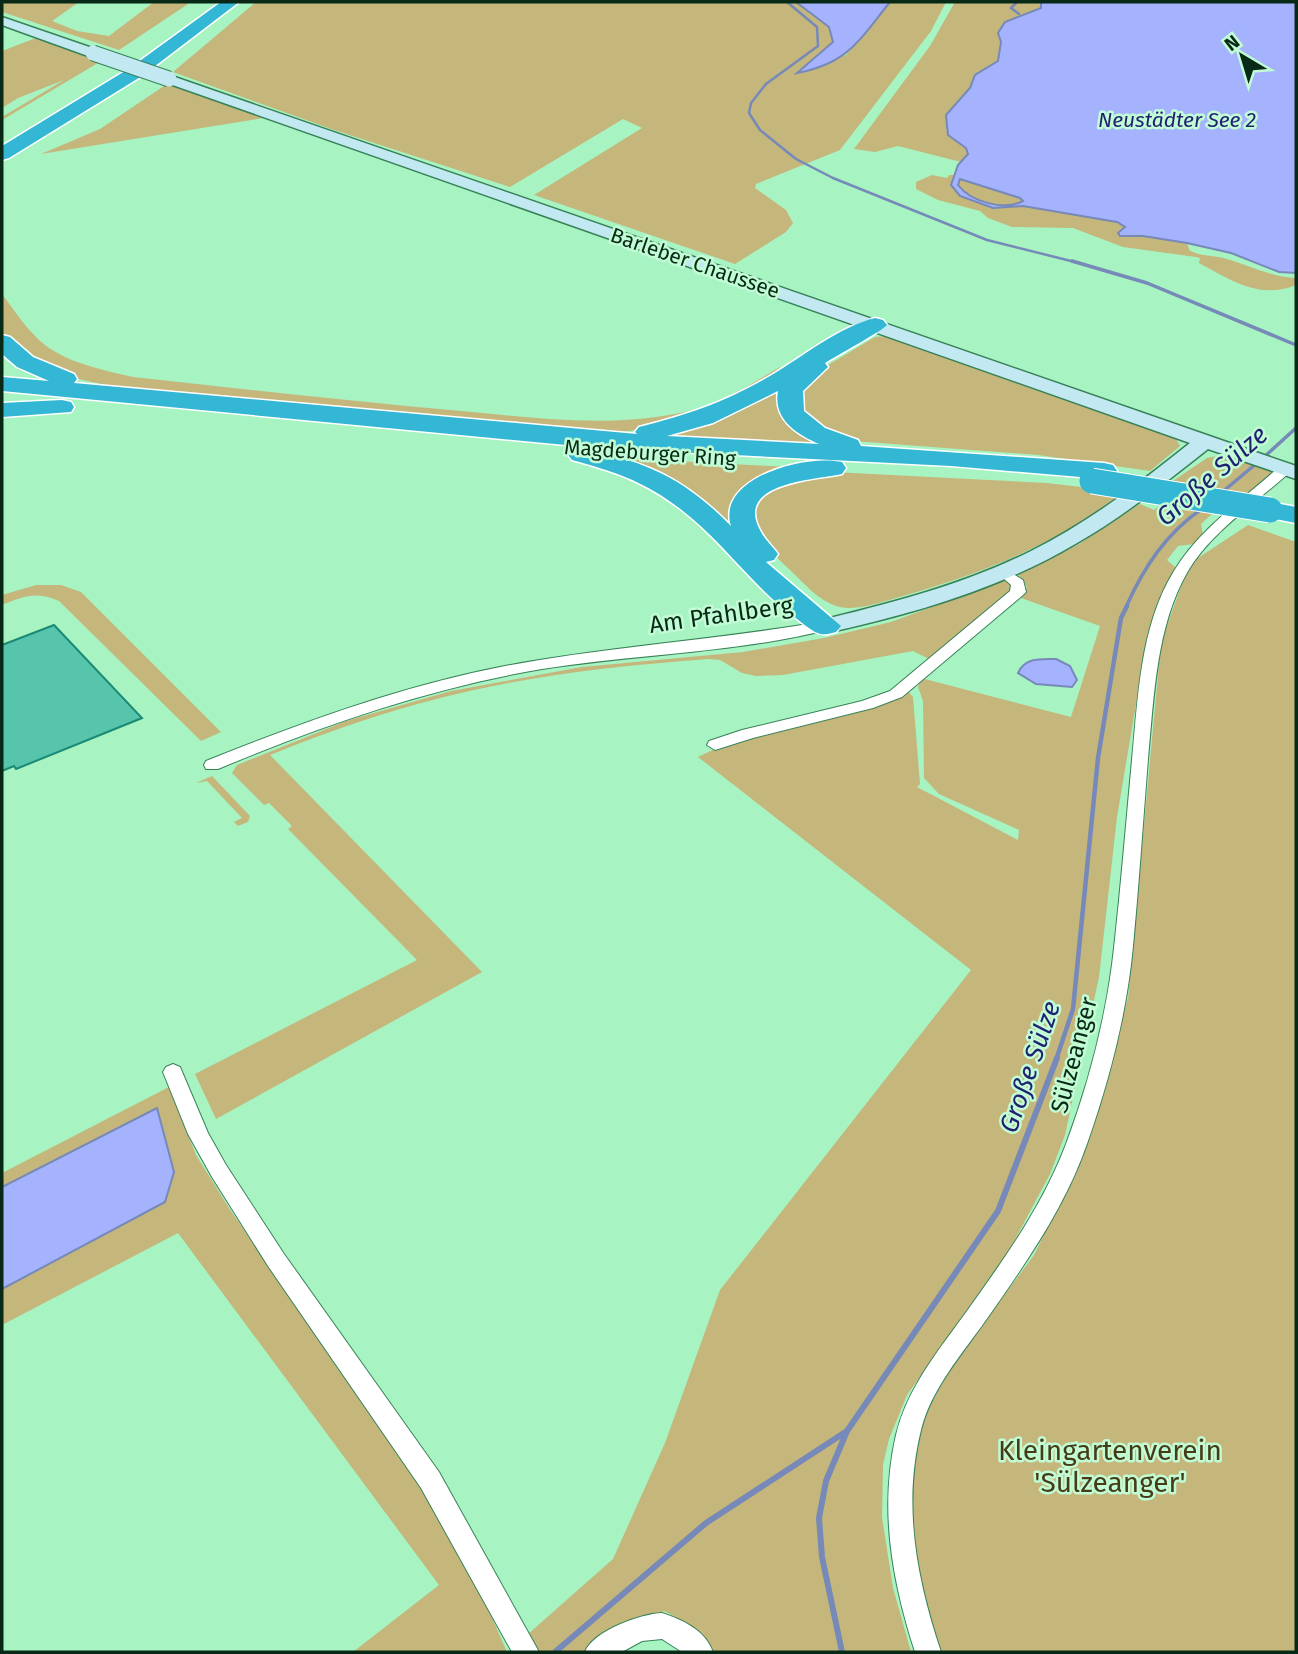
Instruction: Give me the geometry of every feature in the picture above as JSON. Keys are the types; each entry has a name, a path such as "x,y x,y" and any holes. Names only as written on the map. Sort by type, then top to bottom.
{"highway":[{"path":"2,141 122,68 213,2"},
{"path":"2,154 96,99 232,2"},
{"path":"2,165 112,100 157,67 168,50"},
{"path":"96,71 127,51"},
{"path":"826,626 802,611 690,502 661,481 610,461 505,447 502,437 528,429 622,434 691,424 732,408 853,334 875,326"},
{"path":"875,326 864,338 797,382 789,398 792,413 812,431 844,443 940,452 951,457"},
{"path":"2,342 25,362 55,376 162,404"},
{"name":"Magdeburger Ring","path":"2,384 162,404 662,455 1098,476"},
{"name":"Magdeburger Ring","path":"2,393 162,404"},
{"path":"2,410 162,404"},
{"name":"Magdeburger Ring","path":"502,437 951,457 1098,476 1285,507"},
{"path":"826,626 819,607 749,539 741,521 744,503 762,485 796,472 828,468 892,469 910,465"}],"street":[{"name":"Barleber Chaussee","path":"2,21 1275,465"},
{"name":"Am Pfahlberg","path":"212,765 332,716 438,686 546,664 734,642 826,626 920,601 1002,571 1052,548 1092,525 1205,441"},
{"name":"Sülzeanger","path":"928,1652 909,1591 899,1531 903,1460 912,1418 930,1382 1024,1248 1060,1183 1078,1142 1116,1003 1145,708 1155,634 1179,574 1191,556 1275,465"},
{"path":"715,746 748,734 867,705 902,691 1019,591 1018,583 1002,571"},
{"path":"173,1072 198,1134 219,1171 276,1260 430,1480 526,1652"},
{"path":"598,1652 638,1629 659,1624 679,1630 700,1652"}],"green space":[{"path":"2,2 79,2 52,21 77,31 109,36 154,2 191,2 119,50 2,12"},
{"path":"256,2 796,2 829,27 833,42 799,72 846,55 890,2 946,2 931,31 840,150 756,184 755,188 786,210 793,223 786,232 735,264 534,195 642,128 623,119 510,187 334,130 173,72"},
{"path":"955,2 1041,2 1041,8 1005,22 998,61 975,75 970,88 946,115 948,135 966,148 968,154 961,162 898,146 875,152 854,149 930,46"},
{"path":"36,38 103,60 2,120 2,117 64,80 18,98 2,108 2,51"},
{"path":"167,84 263,118 41,154 100,129"},
{"path":"932,175 947,178 954,175 951,185 954,190 993,208 1023,206 1117,222 1125,228 1119,236 1143,236 1187,243 1190,251 1195,253 1227,259 1278,276 1296,278 1296,285 1283,289 1257,289 1234,281 1199,263 1200,258 1123,247 1073,228 1012,227 988,218 980,211 938,200 916,189 916,182"},
{"path":"960,179 1021,198 1023,201 998,205 979,200 958,185"},
{"path":"2,294 25,325 46,346 92,367 133,377 379,403 575,420 632,420 689,411 713,403 780,367 772,380 740,400 676,422 618,432 114,387 61,375 8,344 2,335"},
{"path":"887,336 1175,437 1180,446 1150,471 1038,455 853,441 828,433 798,410 796,399 818,371 875,337"},
{"path":"816,363 783,399 842,446 644,438"},
{"path":"1217,456 1248,462 1274,472 1229,509 1212,514 1201,524 1203,535 1194,544 1178,546 1167,560 1176,568 1148,633 1117,817 1099,977 1065,1135 1050,1174 1010,1249 907,1395 889,1439 883,1465 882,1517 893,1588 911,1652 708,1652 689,1628 664,1611 584,1652 538,1652 527,1635 613,1559 665,1443 720,1290 971,970 698,757 732,741 908,691 913,697 920,784 917,787 1018,840 1019,830 939,794 924,778 923,701 918,687 921,678 1071,717 1100,626 1021,598 1027,587 1018,574 1079,544 1140,504 1154,510 1166,500 1152,495 1207,458"},
{"path":"619,458 789,467 769,477 738,531"},
{"path":"833,472 1047,483 1124,492 1073,527 990,567 880,603 848,608 832,605 812,591 765,544 755,525 757,505 774,486 789,480"},
{"name":"Kleingartenverein 'Sülzeanger'","path":"1248,525 1296,542 1296,1652 936,1652 926,1625 908,1503 918,1428 951,1367 1034,1255 1074,1173 1128,998 1161,642 1186,573 1198,558"},
{"path":"1006,580 1013,584 1013,590 929,659 913,651 783,675 756,676 742,673 720,660 708,659 561,674 448,696 396,710 270,755 482,972 216,1119 195,1074 417,960 288,829 292,826 269,803 264,805 232,773 237,765 346,721 451,691 582,667 743,652 824,638 891,622"},
{"path":"36,585 61,585 81,592 221,732 201,741 59,601 43,596 30,596 2,605 2,595"},
{"path":"212,776 250,816 248,822 238,826 234,822 242,818 207,781 196,783"},
{"path":"169,1087 196,1155 229,1208 418,1482 478,1586 507,1652 353,1652 439,1585 178,1233 2,1325 2,1289 165,1202 157,1109 2,1187 2,1173"}],"water":[{"path":"796,2 890,2 861,39 841,56 815,69 797,73 833,42 829,27"},
{"name":"Neustädter See 2","path":"1041,2 1296,2 1296,273 1279,272 1231,253 1187,243 1143,236 1120,236 1118,233 1125,227 1117,222 1023,206 993,208 960,196 951,185 958,165 968,154 966,148 948,135 946,115 970,88 975,75 998,61 1001,42 998,33 1005,22 1041,8","holes":["960,179 1023,201 1015,204 988,203 971,196 958,185"]},
{"path":"1056,659 1070,666 1077,680 1072,687 1036,684 1018,673 1029,662"},
{"path":"157,1108 174,1172 165,1202 2,1289 2,1187"}],"building":[{"path":"54,625 142,718 16,769 14,766 2,771 2,645"}],"waterway":[{"name":"Große Sülze","path":"787,2 817,27 818,46 766,84 751,103 749,113 760,130 796,159 833,178 987,240 1078,263"},
{"path":"1017,2 1011,8 1019,14"},
{"name":"Große Sülze","path":"1072,261 1078,263"},
{"name":"Große Sülze","path":"1078,263 1147,283 1296,345"},
{"name":"Große Sülze","path":"1264,457 1296,428"},
{"name":"Große Sülze","path":"1221,493 1257,463"},
{"name":"Große Sülze","path":"1126,607 1157,552 1178,528 1203,508"},
{"name":"Große Sülze","path":"1056,1060 1073,1009 1098,758 1121,618 1127,606"},
{"name":"Große Sülze","path":"847,1431 998,1211 1057,1058"},
{"path":"555,1652 706,1523 847,1431"},
{"name":"Große Sülze","path":"842,1652 822,1557 819,1518 826,1481 847,1431"}]}
